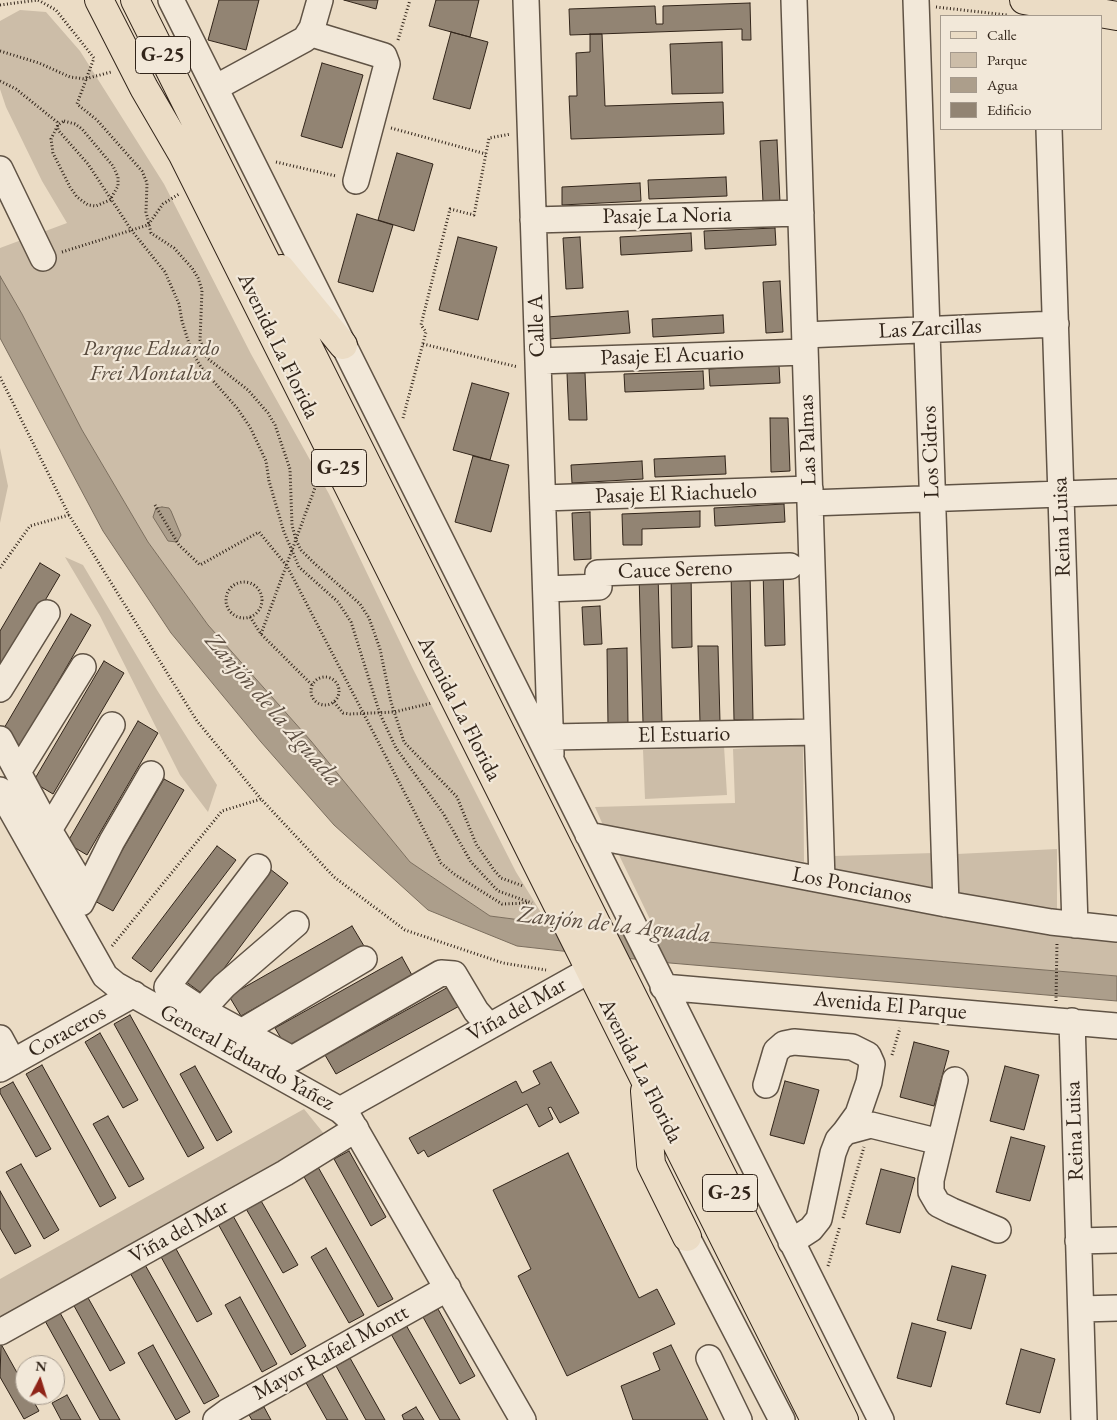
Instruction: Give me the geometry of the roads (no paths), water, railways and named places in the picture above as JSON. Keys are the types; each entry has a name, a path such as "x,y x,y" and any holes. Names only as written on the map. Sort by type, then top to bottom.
{"main road":[{"path":"80,0 100,15 113,29"},
{"name":"Avenida La Florida","path":"99,0 132,66 197,183 453,698 547,904 586,964 816,1420"},
{"name":"Avenida La Florida","path":"135,0 844,1420"},
{"path":"1038,7 1117,16"},
{"path":"248,227 343,345"},
{"path":"642,1074 652,1164 687,1237"}],"street":[{"path":"171,0 504,666 551,749 588,835 659,980 881,1420"},
{"path":"215,88 305,39 309,33 320,0"},
{"name":"Calle A","path":"526,0 551,749"},
{"name":"Las Palmas","path":"794,0 822,880"},
{"name":"Los Cidros","path":"916,2 946,904"},
{"path":"309,33 384,56 386,60 387,64 356,181"},
{"name":"Reina Luisa","path":"1049,130 1075,925"},
{"path":"0,170 43,258"},
{"name":"Pasaje La Noria","path":"533,220 801,213"},
{"name":"Las Zarcillas","path":"805,343 926,329 1056,324"},
{"name":"Pasaje El Acuario","path":"538,366 805,343"},
{"name":"Pasaje El Riachuelo","path":"543,498 810,496 932,498 1117,492"},
{"name":"Cauce Sereno","path":"545,582 599,587 598,573 790,566"},
{"path":"0,689 48,613"},
{"path":"504,666 514,669 526,668 538,663 548,652"},
{"path":"18,772 83,667"},
{"path":"49,830 112,725"},
{"name":"El Estuario","path":"551,749 817,732"},
{"path":"0,739 49,830 86,892"},
{"path":"71,918 151,774"},
{"name":"General Eduardo Yañez","path":"0,790 105,976 340,1110 356,1129 523,1420"},
{"name":"Los Poncianos","path":"588,835 946,904 1075,925 1117,929"},
{"path":"258,867 167,987 202,1010 292,1059 442,973 454,974 476,1011 490,1026"},
{"path":"202,1010 224,986 296,924"},
{"path":"241,1032 364,959"},
{"name":"Viña del Mar","path":"340,1110 490,1026 586,964"},
{"name":"Avenida El Parque","path":"659,980 1064,1014 1117,1026"},
{"name":"Coraceros","path":"7,1065 134,994"},
{"name":"Reina Luisa","path":"1064,1014 1078,1241 1084,1420"},
{"path":"0,1038 7,1065"},
{"path":"766,1086 776,1051 784,1044 794,1042 852,1047 868,1054 872,1064 869,1082 858,1114 838,1140 833,1153 819,1219 812,1229 791,1242"},
{"path":"955,1080 931,1180 931,1192 938,1204 952,1212 998,1230"},
{"path":"845,1132 871,1125 940,1142"},
{"name":"Viña del Mar","path":"0,1332 285,1173 356,1129"},
{"path":"687,1237 782,1420"},
{"path":"1078,1241 1117,1240"},
{"name":"Mayor Rafael Montt","path":"216,1420 227,1412 448,1288"},
{"path":"1080,1309 1117,1308"},
{"path":"709,1358 739,1420"}],"water":[{"name":"Zanjón de la Aguada","path":"0,276 22,314 82,430 148,542 208,625 311,741 410,862 490,916 659,938 1117,976 1117,1001 670,963 517,946 428,910 334,825 261,742 171,633 103,531 0,338"},
{"path":"156,508 169,508 171,511 181,535 177,542 168,541 153,517"}],"park label":[{"name":"Parque Eduardo Frei Montalva","path":"151,362"}]}
